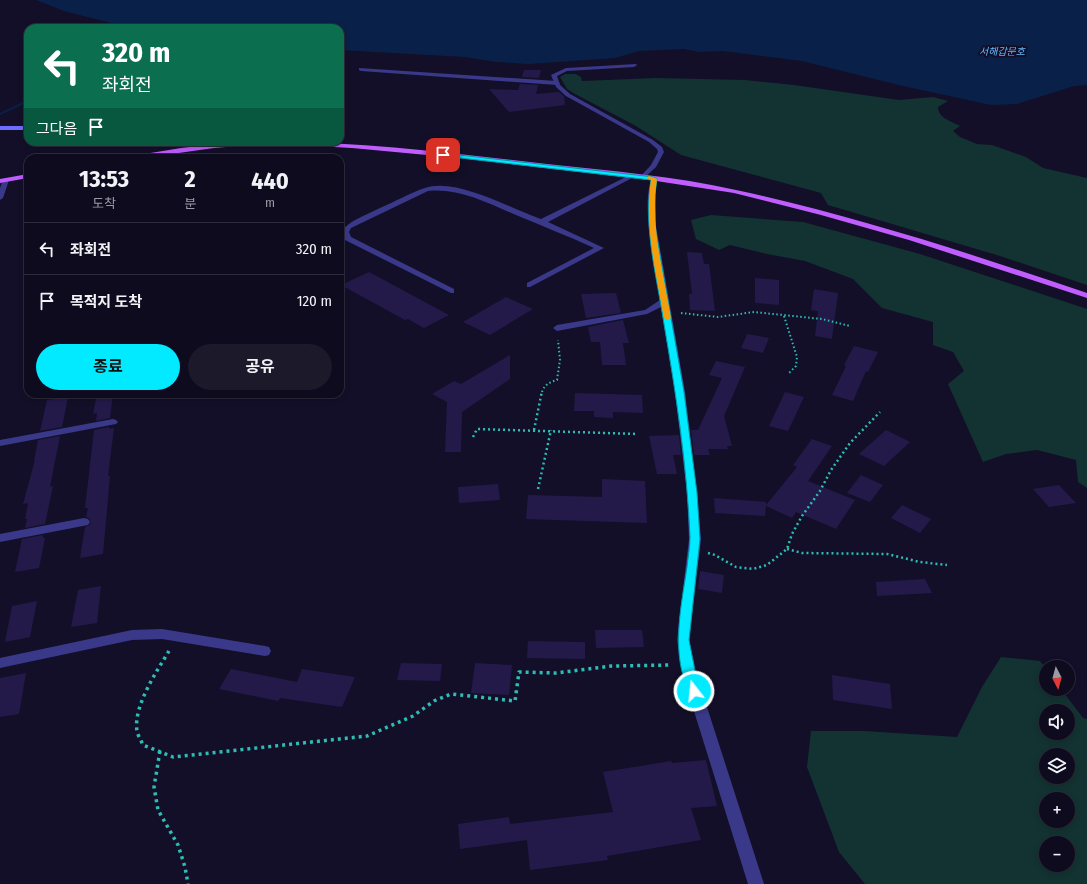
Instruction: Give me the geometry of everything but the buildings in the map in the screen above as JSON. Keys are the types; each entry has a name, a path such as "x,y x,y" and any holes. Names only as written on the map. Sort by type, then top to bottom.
{"main road":[{"path":"0,128 24,128"},
{"path":"344,145 519,162 649,178 732,191 899,234 953,250 1087,296"},
{"path":"154,154 207,146"},
{"path":"3,181 24,177"}],"street":[{"path":"634,65 566,70 554,75 557,84 568,95 651,141 660,148 661,152 660,158 649,178 652,194 652,226 680,392 692,493 695,539 683,640 690,676 756,884"},
{"path":"361,69 557,84"},
{"path":"542,222 632,176"},
{"path":"0,198 3,181"},
{"path":"451,291 348,238 345,232 348,227 361,220 427,190 446,187 465,191 525,217 542,222 600,248 530,285"},
{"path":"557,328 647,312 666,306"},
{"path":"0,442 113,422"},
{"path":"0,538 84,522"},
{"path":"0,663 132,635 162,634 265,651"}],"path":[{"path":"666,306 718,318 754,312 822,320 850,326"},
{"path":"784,316 792,339 797,362 788,374"},
{"path":"534,430 543,389 548,384 557,380 560,360 557,328"},
{"path":"694,550 715,555 736,567 753,569 767,565 787,549 792,534 802,516 820,491 831,470 850,443 880,412"},
{"path":"473,437 477,429 551,430 638,434"},
{"path":"538,489 551,430"},
{"path":"787,549 802,553 887,554 920,562 947,565"},
{"path":"178,636 155,674 140,705 137,729 143,745 174,757 367,736 413,716 434,701 451,694 515,701 519,672 556,673 612,666 687,664"},
{"path":"160,752 154,787 158,810 178,845 185,867 188,884"}],"green space":[{"path":"565,74 576,74 581,77 582,81 656,78 745,80 794,85 899,100 933,97 948,101 938,107 940,114 946,119 960,126 953,131 960,137 977,144 992,145 1026,157 1043,168 1087,178 1087,285 1000,256 828,205 821,193 681,155 636,126 567,89 560,77"},
{"path":"711,215 803,222 920,254 1087,309 1087,488 1078,482 1076,460 1037,450 1006,454 983,462 948,384 964,371 953,352 933,345 933,322 882,308 853,279 805,261 730,245 719,250 696,239 691,220"},
{"path":"1001,657 1039,661 1039,696 1066,696 1072,704 1039,704 1039,740 1075,740 1075,707 1083,718 1087,719 1087,884 865,884 839,852 807,767 811,731 864,731 957,737 982,687"}],"water":[{"name":"서해갑문호","path":"36,0 1087,0 1087,85 1074,86 1017,104 991,105 903,86 802,61 723,51 699,52 684,49 639,51 615,58 529,64 496,62 465,57 344,50 344,24 115,24 64,11"}],"waterway":[{"path":"0,114 24,103"}],"slow traffic":[{"path":"649,178 654,179 652,194 652,226 667,318"}],"route":[{"path":"443,155 519,162 654,179 652,194 652,226 680,392 692,493 695,539 683,640 694,691"}]}
